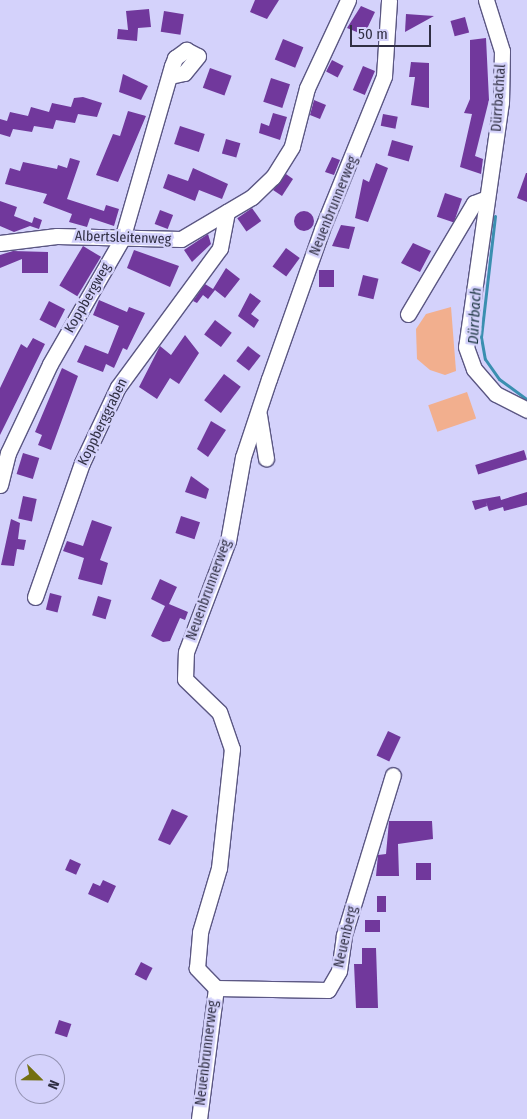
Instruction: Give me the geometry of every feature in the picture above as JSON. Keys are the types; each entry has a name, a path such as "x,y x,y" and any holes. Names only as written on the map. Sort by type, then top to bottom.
{"street":[{"name":"Albertsleitenweg","path":"0,243 57,236 181,239 227,212 273,176 292,146 307,88 348,0"},
{"name":"Neuenbrunnerweg","path":"199,1119 216,988 197,968 200,932 220,859 232,748 219,712 185,679 186,652 228,541 243,457 258,412 322,229 384,76 390,0"},
{"name":"Dürrbachtal","path":"486,0 502,51 501,102 466,347 474,369 496,394 527,410"},
{"name":"Koppbergweg","path":"0,485 8,453 50,364 122,239 170,76"},
{"path":"408,314 474,203 487,198"},
{"name":"Koppberggraben","path":"35,597 82,462 118,386 220,248 227,212"},
{"path":"258,412 266,458"},
{"name":"Neuenberg","path":"216,988 328,990 339,971 344,935 393,776"}],"shaded area":[{"path":"451,307 456,371 445,375 430,370 417,359 416,329 426,314"},
{"path":"467,392 476,418 437,432 428,405"}],"building":[{"path":"255,0 279,0 267,19 250,12"},
{"path":"361,6 375,12 364,35 347,28"},
{"path":"149,9 151,27 138,28 137,41 117,39 118,29 128,30 126,11"},
{"path":"164,11 184,14 180,35 161,32"},
{"path":"406,14 434,16 405,32"},
{"path":"465,17 469,32 455,36 451,21"},
{"path":"486,38 489,100 475,156 483,159 481,174 460,167 472,114 464,113 470,99 470,40"},
{"path":"283,39 303,47 295,68 275,59"},
{"path":"332,60 344,66 338,77 326,72"},
{"path":"411,62 429,63 429,108 411,105 415,77 409,77"},
{"path":"363,66 375,71 365,95 353,90"},
{"path":"210,68 232,76 224,96 203,88"},
{"path":"123,74 148,86 141,100 119,92"},
{"path":"271,78 290,84 282,108 263,102"},
{"path":"83,97 102,103 97,117 78,114 75,123 56,120 53,129 34,126 32,132 13,129 10,137 0,134 0,119 7,121 10,112 28,116 31,107 49,112 52,103 71,107 74,98"},
{"path":"314,100 326,105 320,119 310,115"},
{"path":"128,111 146,116 118,182 96,175 113,134 120,136"},
{"path":"273,113 287,117 280,140 259,133 261,123 269,126"},
{"path":"383,114 398,117 395,129 381,126"},
{"path":"180,126 205,134 199,152 174,144"},
{"path":"226,139 240,143 236,158 222,153"},
{"path":"392,140 413,146 409,161 388,155"},
{"path":"332,157 340,160 334,175 325,172"},
{"path":"70,158 80,161 67,199 104,211 106,205 119,209 114,226 90,218 87,227 69,222 72,214 43,203 47,194 5,184 10,168 20,171 23,162 57,169 58,165 67,168"},
{"path":"376,163 388,168 368,222 355,218 363,179 369,182"},
{"path":"193,168 228,184 222,199 199,190 195,201 163,188 168,174 188,181"},
{"path":"527,173 527,202 517,198"},
{"path":"286,174 293,179 282,196 273,190"},
{"path":"445,193 462,199 454,222 437,217"},
{"path":"0,201 17,207 14,216 32,223 34,217 42,220 39,229 30,226 14,232 0,226"},
{"path":"252,208 261,221 246,231 237,218"},
{"path":"160,210 173,215 168,229 155,224"},
{"path":"300,211 308,211 314,217 314,225 308,231 300,231 294,225 294,217"},
{"path":"341,225 355,227 349,249 332,246"},
{"path":"208,234 211,244 192,262 184,250"},
{"path":"413,243 431,251 420,272 401,263"},
{"path":"83,246 101,257 77,296 59,285"},
{"path":"286,248 300,258 286,277 272,267"},
{"path":"134,250 179,266 170,287 127,268"},
{"path":"13,251 48,252 48,273 22,273 22,259 0,268 0,255"},
{"path":"226,268 240,279 225,298 215,290 208,299 203,295 197,303 193,301 205,284 213,289"},
{"path":"319,270 334,270 334,287 319,287"},
{"path":"363,275 379,279 373,299 358,295"},
{"path":"250,293 261,301 251,314 259,320 254,328 238,316"},
{"path":"99,300 127,312 129,307 145,313 127,350 123,348 114,368 106,364 103,372 77,362 85,345 108,354 119,326 93,315"},
{"path":"49,301 65,309 56,328 39,320"},
{"path":"215,320 232,333 221,347 204,334"},
{"path":"185,335 199,353 179,384 170,378 157,399 139,387 160,346 171,355"},
{"path":"33,338 45,344 0,435 0,388 21,344 27,348"},
{"path":"248,346 261,356 249,371 236,361"},
{"path":"62,368 78,376 51,450 38,445 42,435 35,432"},
{"path":"224,374 241,387 221,413 204,400"},
{"path":"211,421 226,430 208,457 197,449"},
{"path":"524,450 527,460 478,474 475,465"},
{"path":"23,453 39,458 33,479 17,474"},
{"path":"191,476 209,489 206,499 185,492"},
{"path":"527,492 527,505 504,511 503,507 489,511 486,502 487,506 475,510 472,501 500,496 501,500"},
{"path":"23,496 37,499 32,521 18,518"},
{"path":"181,516 200,522 194,539 175,533"},
{"path":"11,519 20,523 18,539 26,540 24,550 17,549 14,566 1,565"},
{"path":"92,520 112,527 100,560 108,563 102,585 78,579 84,558 63,551 67,541 83,546"},
{"path":"160,579 177,587 169,604 188,612 185,620 180,618 170,641 163,642 151,636 165,606 151,599"},
{"path":"50,593 62,596 58,612 46,609"},
{"path":"98,596 111,600 106,619 92,615"},
{"path":"388,731 401,737 389,761 377,755"},
{"path":"172,809 188,816 170,845 158,840"},
{"path":"389,821 432,821 433,839 398,844 399,876 376,876 378,855 386,854"},
{"path":"70,859 81,864 76,875 65,870"},
{"path":"416,863 431,863 431,880 416,880"},
{"path":"103,880 116,886 108,903 88,894 93,883 100,886"},
{"path":"377,896 386,896 386,912 377,912"},
{"path":"365,920 380,920 380,932 365,932"},
{"path":"362,948 376,948 378,1008 356,1008 354,964 362,964"},
{"path":"141,962 153,968 146,980 135,974"},
{"path":"59,1020 71,1024 67,1037 55,1033"}],"waterway":[{"name":"Dürrbach","path":"495,216 481,337 485,359 499,379 527,399"}]}
